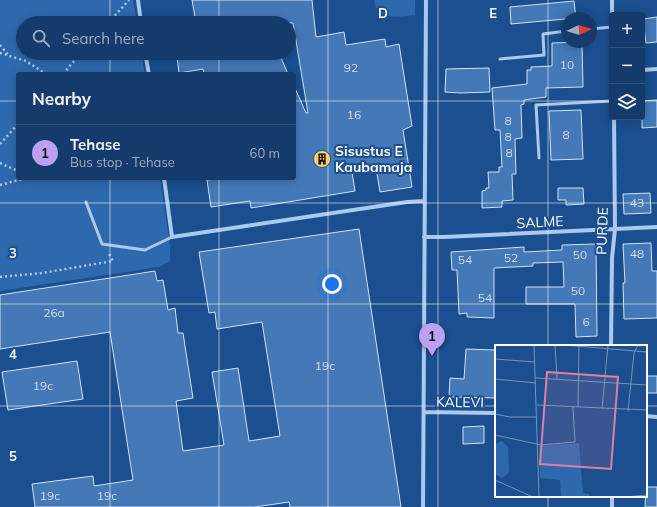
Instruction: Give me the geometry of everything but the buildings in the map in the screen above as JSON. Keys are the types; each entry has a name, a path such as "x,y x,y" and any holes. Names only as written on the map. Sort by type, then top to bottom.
{"street":[{"path":"138,0 140,16"},
{"path":"423,507 426,0"},
{"path":"612,0 612,12"},
{"path":"147,60 148,72"},
{"path":"645,70 657,69"},
{"name":"PURDE","path":"611,345 612,258 615,229 614,120"},
{"path":"164,180 172,237 424,201"},
{"name":"SALME","path":"424,236 444,237 657,227"},
{"name":"KALEVI","path":"424,412 495,413"},
{"path":"647,416 657,417"}],"lane":[{"path":"597,28 609,27"},
{"path":"500,58 544,55 543,34 561,32"},
{"path":"539,158 536,105 609,101"},
{"path":"86,202 102,244 145,250 172,237"}],"path":[{"path":"114,16 129,0"},
{"path":"0,45 9,56"},
{"path":"0,53 16,58"},
{"path":"23,60 43,72"},
{"path":"65,72 76,60"},
{"path":"0,144 16,126"},
{"path":"0,163 16,170"},
{"path":"0,185 19,180"},
{"path":"0,277 42,274 113,260 102,244"}],"shaded area":[{"path":"0,0 133,0 136,16 16,16 16,60 142,60 145,72 16,72 16,180 160,180 170,245 170,261 159,267 0,291"},
{"path":"374,0 415,0 415,15 396,17 384,15 376,7"}],"place":[{"name":"Sisustus E Kaubamaja","path":"322,159"},
{"name":"Tehase","path":"432,356"}]}
